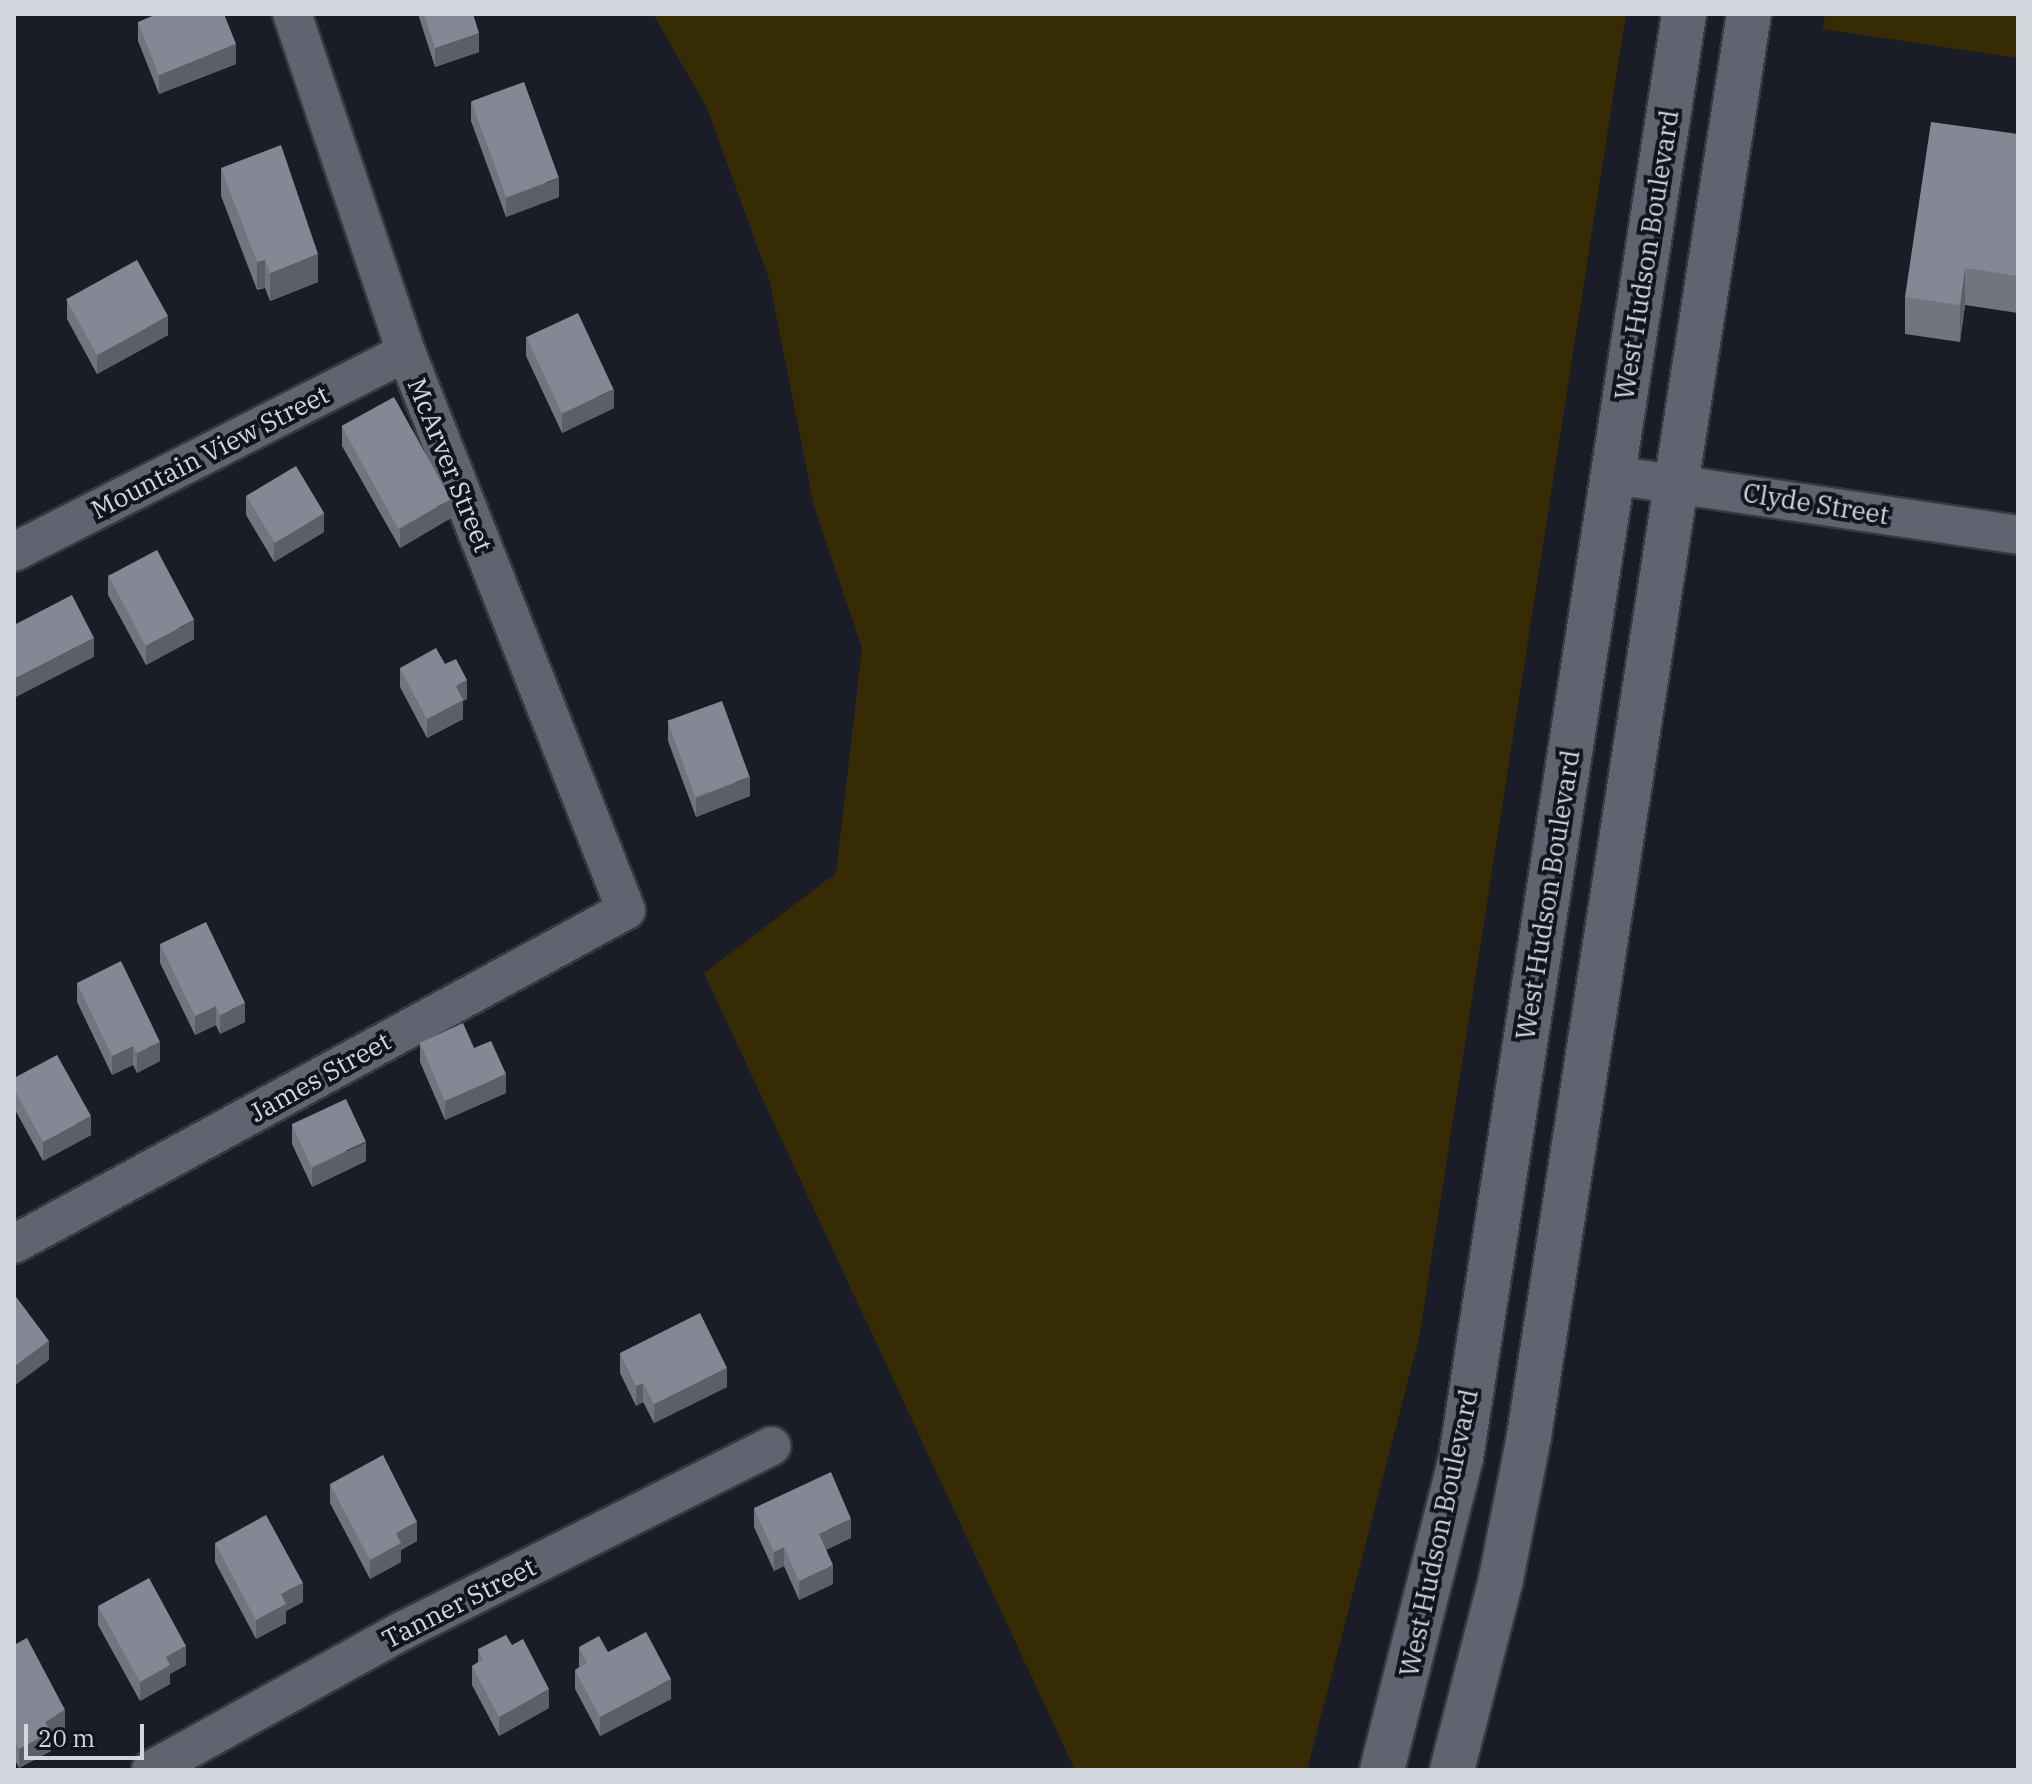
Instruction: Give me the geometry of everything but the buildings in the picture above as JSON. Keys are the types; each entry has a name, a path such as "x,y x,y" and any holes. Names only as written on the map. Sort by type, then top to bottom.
{"main road":[{"name":"West Hudson Boulevard","path":"1382,1770 1461,1458 1684,14"},
{"path":"1452,1770 1501,1579 1529,1436 1749,14"}],"street":[{"name":"McArver Street","path":"292,14 406,352 626,910"},
{"name":"Mountain View Street","path":"14,552 406,352"},
{"name":"Clyde Street","path":"1613,475 2018,535"},
{"name":"James Street","path":"14,1244 626,910"},
{"name":"Tanner Street","path":"151,1770 404,1630 771,1446"}],"shaded area":[{"path":"653,14 1626,14 1419,1338 1307,1770 1075,1770 704,973 836,873 862,648 814,506 769,279 707,108"},
{"path":"1825,14 2018,14 2018,58 1822,29"}]}
